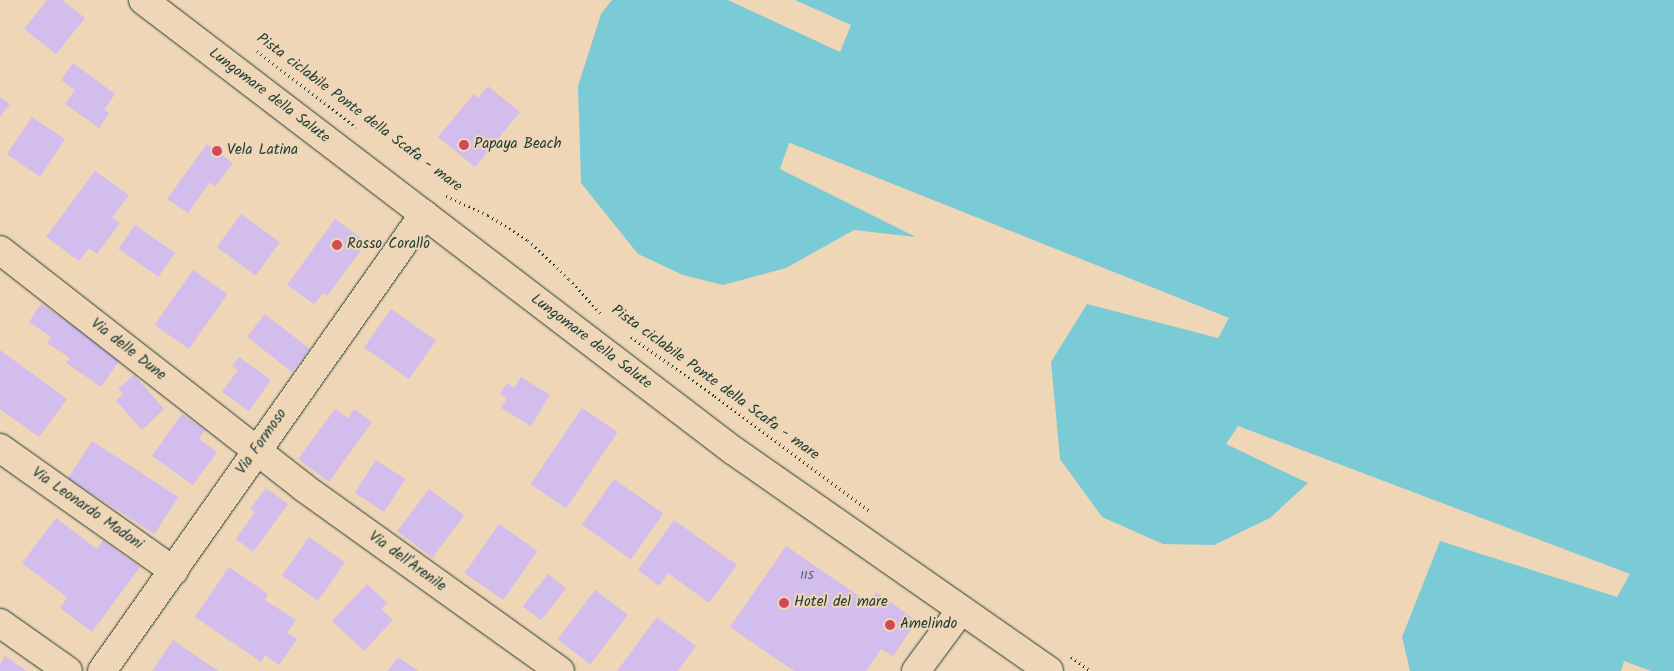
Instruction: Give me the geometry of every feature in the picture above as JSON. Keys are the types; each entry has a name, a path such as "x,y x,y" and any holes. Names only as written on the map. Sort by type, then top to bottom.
{"street":[{"name":"Lungomare della Salute","path":"143,0 734,451 960,610 1058,663"},
{"name":"Via Formoso","path":"102,671 424,214"},
{"name":"Via delle Dune","path":"0,250 256,450"},
{"name":"Via Leonardo Madoni","path":"0,448 174,571"},
{"name":"Via dell'Arenile","path":"256,450 303,487 560,671"},
{"path":"916,671 960,610"},
{"path":"0,623 68,671"}],"path":[{"name":"Pista ciclabile Ponte della Scafa - mare","path":"250,46 364,133"},
{"name":"Pista ciclabile Ponte della Scafa - mare","path":"440,192 488,214 528,240 569,279 605,318"},
{"name":"Pista ciclabile Ponte della Scafa - mare","path":"629,335 715,396 871,512"},
{"path":"1058,663 1091,671"}],"water":[{"path":"612,0 728,0 840,52 851,25 795,0 1674,0 1674,671 1651,671 1624,661 1621,671 1410,671 1402,637 1440,541 1617,597 1630,574 1238,426 1226,444 1308,483 1270,518 1214,545 1163,544 1102,517 1060,459 1051,362 1087,304 1218,338 1228,318 790,143 780,169 916,237 854,230 786,268 723,285 683,275 638,254 581,183 578,86 601,14"}],"pier":[{"path":"789,143 1229,318 1218,338 1197,330 1217,336 1225,319 791,147 783,167 804,178 780,169"}],"building":[{"path":"47,0 62,0 85,18 56,54 24,29"},
{"path":"73,63 115,94 104,110 109,113 99,128 65,104 75,90 61,80"},
{"path":"488,86 520,112 475,167 438,137 474,94 478,98"},
{"path":"0,97 10,104 0,117"},
{"path":"32,117 65,139 40,177 7,154"},
{"path":"207,144 233,163 215,187 210,182 188,213 167,199"},
{"path":"95,171 129,195 112,218 120,223 97,254 89,248 79,261 46,237"},
{"path":"241,214 280,242 256,275 217,247"},
{"path":"335,219 367,242 327,296 323,293 314,304 287,285"},
{"path":"135,225 175,253 159,277 118,249"},
{"path":"193,270 227,294 189,349 155,325"},
{"path":"41,304 121,358 101,387 66,363 70,358 47,343 51,337 29,322"},
{"path":"391,309 436,341 409,379 364,348"},
{"path":"265,314 310,349 292,372 247,337"},
{"path":"0,350 67,399 39,437 0,409"},
{"path":"239,357 271,380 249,411 222,392 238,370 232,366"},
{"path":"134,375 164,409 142,430 116,401 123,394 118,389"},
{"path":"521,377 550,395 531,426 501,408 507,398 500,394 507,383 514,388"},
{"path":"582,408 618,432 566,508 531,484"},
{"path":"335,409 348,418 354,409 372,422 329,482 298,459"},
{"path":"182,414 205,430 199,439 217,452 193,485 152,456"},
{"path":"92,441 178,497 154,534 68,478"},
{"path":"376,460 405,479 384,512 355,493"},
{"path":"614,479 663,513 631,559 582,525"},
{"path":"266,488 288,504 253,552 236,539 255,512 250,509"},
{"path":"429,489 464,515 432,558 397,531"},
{"path":"56,518 97,549 103,540 140,567 92,632 60,608 67,597 22,563"},
{"path":"674,520 737,565 709,603 668,573 659,586 638,570"},
{"path":"499,524 538,551 503,600 465,573"},
{"path":"309,537 345,562 318,601 282,576"},
{"path":"786,546 869,603 876,592 917,621 893,656 881,649 866,671 794,671 730,627"},
{"path":"229,567 268,594 265,600 296,620 287,633 297,639 279,665 265,655 261,662 195,617"},
{"path":"548,574 566,588 541,620 523,606"},
{"path":"367,584 387,603 381,609 393,620 364,651 332,621"},
{"path":"595,590 628,615 590,664 558,640"},
{"path":"657,617 696,646 678,671 617,671"},
{"path":"173,640 218,671 152,671"},
{"path":"5,656 27,671 0,671 0,664"},
{"path":"398,657 418,671 388,671"}],"place":[{"name":"Papaya Beach","path":"464,145"},
{"name":"Vela Latina","path":"217,151"},
{"name":"Rosso Corallo","path":"337,245"},
{"name":"Hotel del mare","path":"784,603"},
{"name":"Amelindo","path":"890,625"}]}
